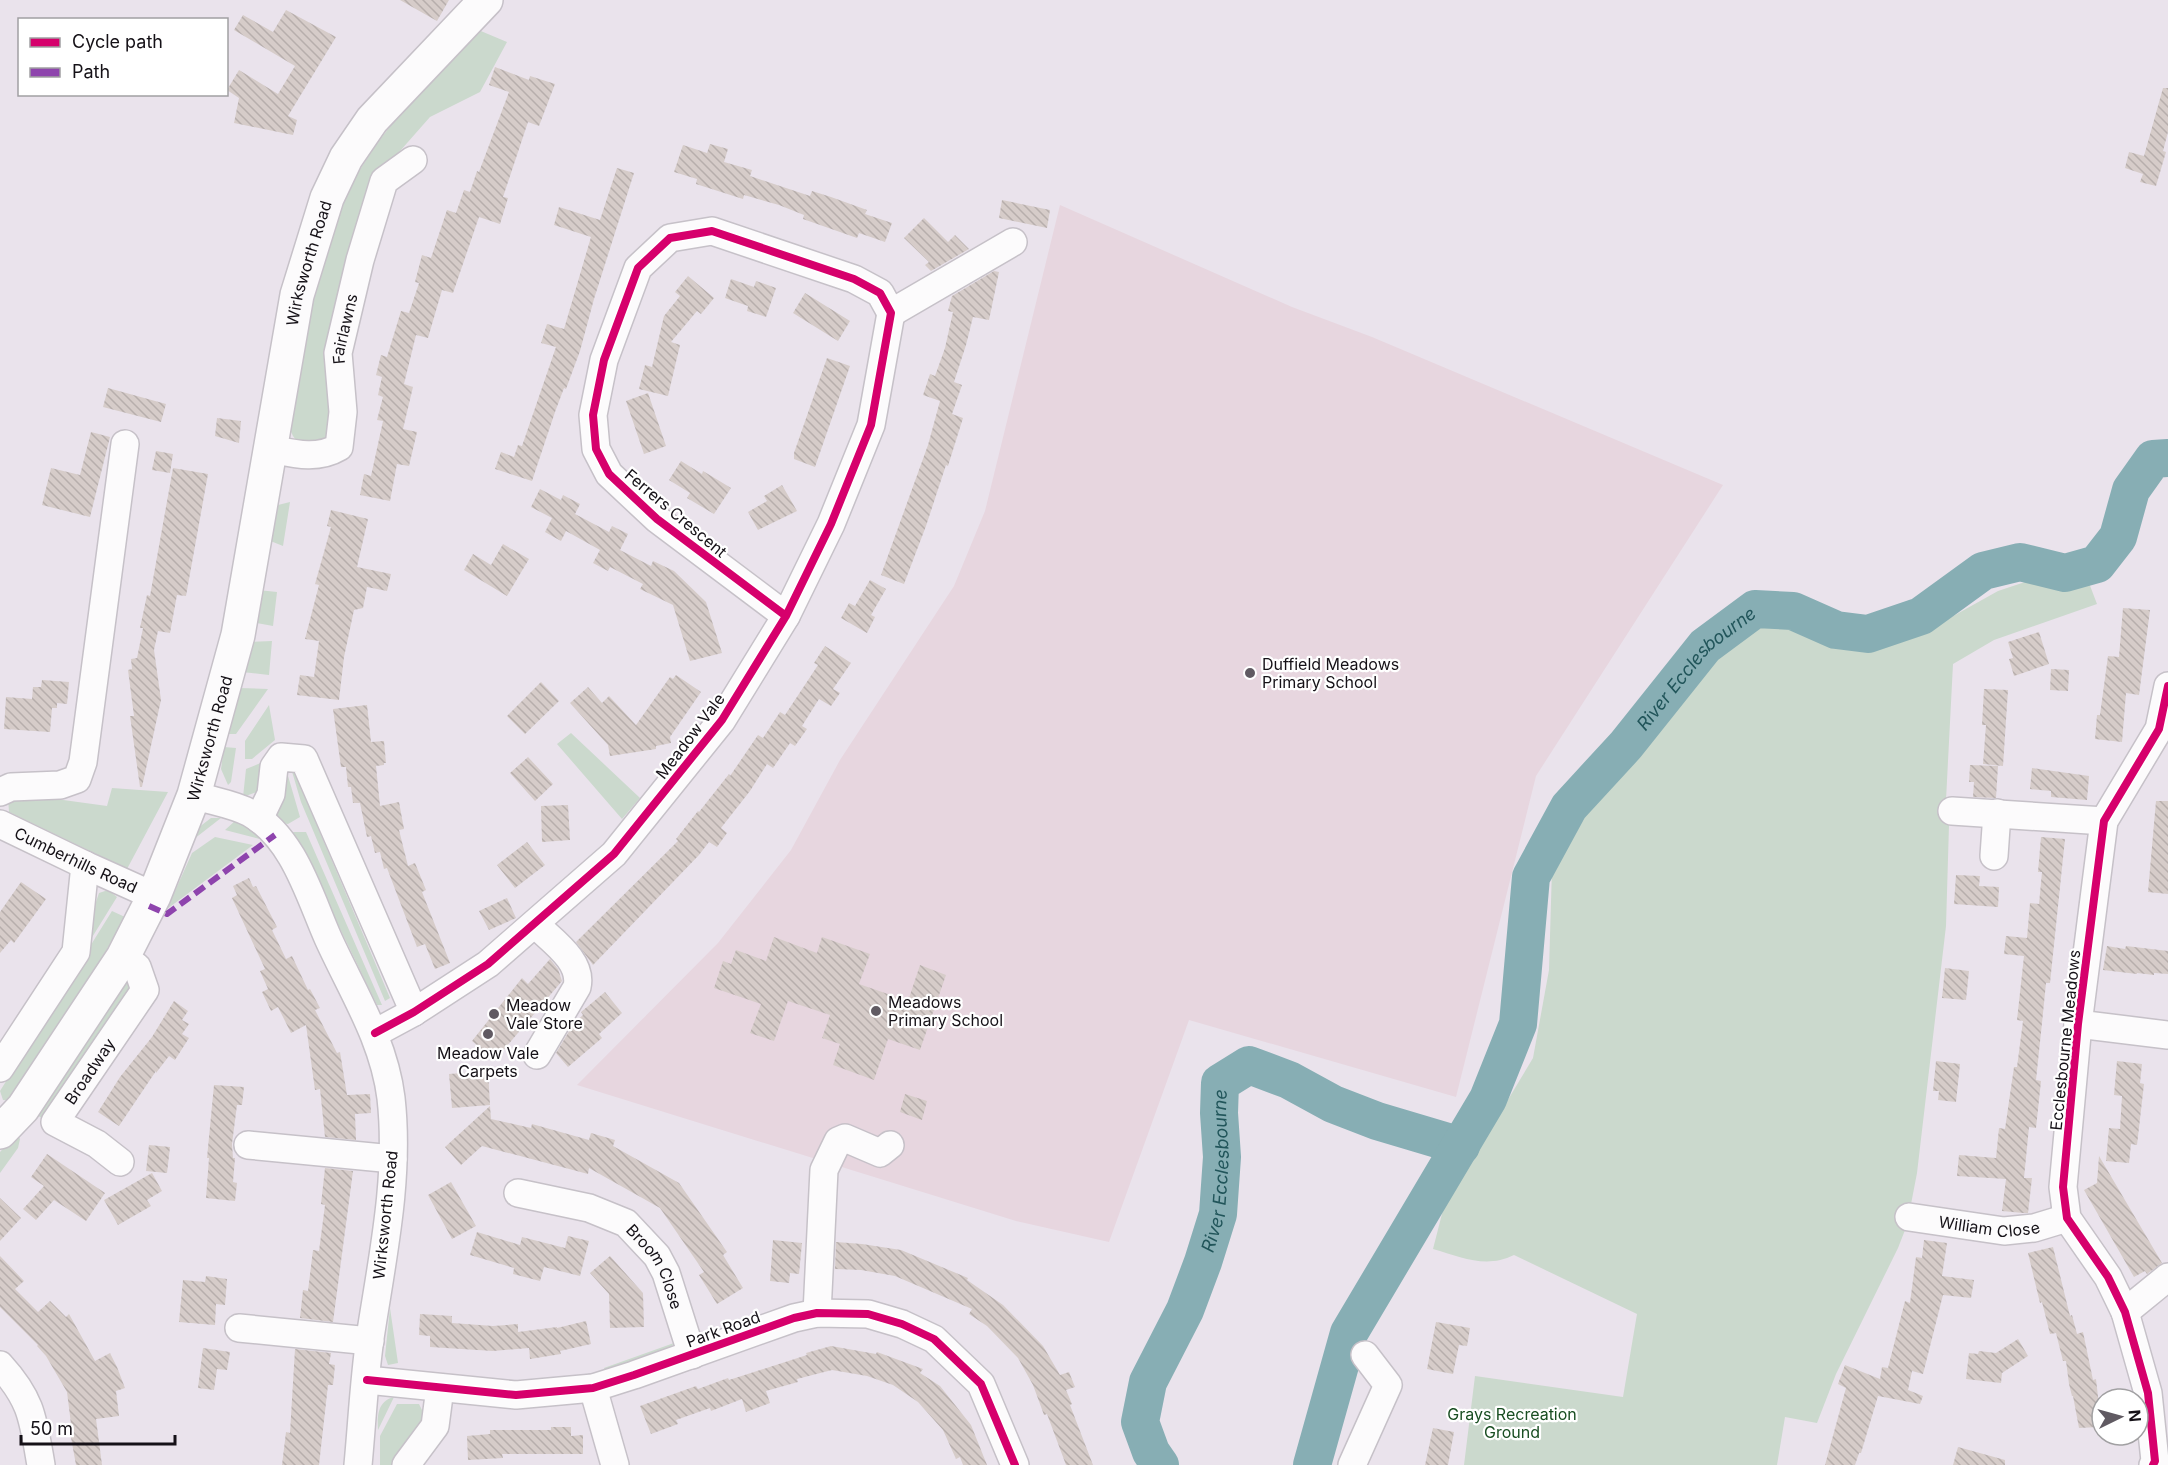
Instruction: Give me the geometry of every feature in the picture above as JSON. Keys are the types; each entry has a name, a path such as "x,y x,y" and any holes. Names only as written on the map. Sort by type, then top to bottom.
{"main road":[{"name":"Wirksworth Road","path":"194,795 237,635 297,295 327,198 346,158 372,120 486,0"},
{"name":"Broadway","path":"5,1117 23,1108 123,957 154,896 194,795"}],"street":[{"name":"Fairlawns","path":"271,449 302,455 327,454 339,447 343,412 338,353 360,260 384,182 413,160"},
{"name":"Ferrers Crescent","path":"786,616 657,519 609,474 596,449 593,415 604,360 638,268 670,238 712,231 854,279 880,293 891,313"},
{"path":"891,313 1013,242"},
{"name":"Meadow Vale","path":"375,1033 414,1012 488,964 614,854 722,720 786,616 831,524 871,425 891,313"},
{"path":"0,792 11,786 60,785 77,779 83,762 125,444"},
{"name":"Ecclesbourne Meadows","path":"2153,1465 2156,1461 2148,1393 2125,1312 2108,1277 2067,1218 2063,1187 2078,1024 2104,821 2163,731 2168,686"},
{"path":"260,819 271,794 274,767 281,757 304,759 414,1012"},
{"name":"Wirksworth Road","path":"194,795 247,812 260,819 293,857 332,945 375,1033 390,1097 393,1159 386,1234 370,1341 358,1465"},
{"path":"1952,811 2104,821"},
{"path":"1994,856 1997,813"},
{"name":"Cumberhills Road","path":"0,824 154,896"},
{"path":"0,1068 75,952 85,865"},
{"path":"535,924 575,964 579,980 573,995 537,1055"},
{"name":"Broadway","path":"120,1162 97,1144 55,1122 145,990 137,968 123,957"},
{"path":"2078,1024 2168,1035"},
{"path":"817,1313 824,1170 838,1141 845,1138 880,1153 890,1145"},
{"path":"248,1145 393,1159"},
{"name":"Broom Close","path":"509,1198 589,1208 626,1223 657,1256 672,1290 692,1354"},
{"name":"William Close","path":"1909,1217 2004,1231 2034,1228 2067,1218"},
{"path":"2125,1312 2168,1277"},
{"name":"Park Road","path":"367,1380 516,1395 593,1388 794,1318 817,1313 868,1314 902,1323 934,1339 981,1384 1015,1465"},
{"path":"239,1328 370,1341"},
{"path":"1352,1465 1388,1385 1365,1355"},
{"path":"0,1365 25,1397 32,1417 41,1465"},
{"path":"406,1465 435,1426 440,1388"},
{"path":"593,1388 615,1465"}],"shaded area":[{"name":"Duffield Meadows Primary School","path":"1060,205 1292,307 1372,337 1723,485 1536,776 1456,1097 1189,1020 1109,1242 1016,1221 577,1085 718,943 791,850 840,760 954,586 985,511"}],"green space":[{"path":"476,29 507,42 480,92 430,117 378,176 329,441 302,446 293,436 291,429 291,401 306,319 317,275 339,210 362,167 391,125"},
{"path":"290,502 283,546 268,540 274,506"},
{"name":"Grays Recreation Ground","path":"2025,582 2089,583 2097,604 1994,640 1953,664 1946,800 1949,825 1946,926 1917,1173 1907,1225 1898,1248 1836,1374 1817,1423 1785,1417 1777,1465 1464,1465 1475,1376 1623,1397 1637,1314 1514,1255 1504,1259 1483,1261 1433,1249 1444,1206 1533,1058 1549,970 1552,868 1576,817 1739,627 1776,615 1850,645 1876,642 1930,629 1998,591"},
{"path":"258,590 277,592 273,626 251,622"},
{"path":"272,641 269,675 242,672 247,642"},
{"path":"239,688 268,689 236,734 224,734"},
{"path":"269,705 275,740 252,759 245,759 245,741"},
{"path":"571,733 640,798 622,819 557,744"},
{"path":"224,747 236,748 231,782 228,785 221,769"},
{"path":"263,762 257,792 243,797 246,769"},
{"path":"291,768 296,768 316,823 390,998 385,1001 301,802"},
{"path":"286,769 300,817 288,824 281,823 274,817"},
{"path":"112,788 168,792 127,869 9,812 8,798 27,795 107,806"},
{"path":"211,818 221,818 194,839 198,828"},
{"path":"236,820 254,830 260,839 225,830"},
{"path":"293,832 306,832 382,1005 377,1005"},
{"path":"215,837 253,845 167,909 192,853"},
{"path":"108,890 117,897 91,939 95,905 99,893"},
{"path":"112,911 125,917 89,981 13,1101 3,1100 0,1091"},
{"path":"125,979 132,981 135,987 109,1027 42,1118 35,1114"},
{"path":"17,1133 20,1139 18,1148 0,1173 0,1152"},
{"path":"390,1308 398,1363 388,1365 385,1356"},
{"path":"674,1343 667,1352 606,1374 604,1368"},
{"path":"394,1397 378,1430 380,1409 385,1402"},
{"path":"397,1404 419,1404 424,1414 424,1424 393,1465 380,1465 380,1436"}],"building":[{"path":"400,0 449,0 437,21"},
{"path":"286,10 336,37 288,116 297,120 293,135 234,123 239,98 228,88 239,70 278,94 295,66 234,30 243,15 273,32"},
{"path":"495,67 529,80 530,76 555,84 539,126 528,122 503,197 508,198 500,224 479,217 453,293 442,290 428,338 416,335 404,384 413,387 403,429 417,432 409,466 397,464 390,501 360,495 364,474 371,476 383,421 377,420 383,397 378,395 382,377 376,375 381,355 387,357 401,311 409,313 419,283 415,282 422,255 431,258 447,210 456,213 464,190 470,192 477,171 479,172 509,92 489,85"},
{"path":"2163,88 2168,88 2168,132 2163,151 2166,152 2156,186 2140,182 2143,174 2125,168 2129,152 2144,156"},
{"path":"710,144 728,149 724,162 752,170 750,176 810,196 812,191 831,197 867,210 865,214 892,223 885,242 859,233 857,238 803,219 804,215 779,205 744,195 743,199 696,184 697,179 674,172 683,145 707,153"},
{"path":"617,168 634,173 580,351 555,412 532,481 495,469 501,452 514,457 518,445 522,446 556,347 541,343 547,324 564,329 591,237 554,225 559,207 600,220"},
{"path":"1002,200 1050,210 1047,228 999,218"},
{"path":"924,218 948,242 955,235 969,249 931,271 925,265 929,262 904,238"},
{"path":"994,271 999,272 989,320 973,317 954,382 962,385 952,414 963,418 948,466 946,465 904,584 881,575 928,445 940,401 923,395 930,374 935,376 945,348 953,312 948,311 952,296"},
{"path":"688,276 714,298 701,314 697,311 671,342 680,345 668,396 639,389 645,365 652,367 664,316 680,296 675,292"},
{"path":"731,279 754,287 756,281 776,288 766,317 747,311 748,306 725,298"},
{"path":"805,293 850,321 838,341 793,313"},
{"path":"827,358 850,366 815,467 794,459 794,453"},
{"path":"108,388 166,404 161,422 103,407"},
{"path":"648,393 666,446 644,454 626,401"},
{"path":"217,418 241,421 239,443 215,436"},
{"path":"91,432 110,437 90,517 42,505 51,468 80,475"},
{"path":"156,451 173,454 170,473 152,470"},
{"path":"681,461 731,488 714,514 687,498 690,493 669,480"},
{"path":"173,468 208,474 186,596 177,595 170,633 158,631 154,650 161,700 142,787 140,787 130,716 134,716 128,670 132,669 131,659 137,658 143,628 140,628 147,595 150,596"},
{"path":"782,485 797,511 758,530 748,512 767,501 764,496"},
{"path":"540,489 561,500 563,495 580,504 575,514 609,532 612,526 628,534 620,550 651,566 653,561 674,571 706,602 722,653 690,661 673,605 640,589 643,584 610,567 608,571 593,563 600,550 566,531 561,541 545,532 552,518 531,507"},
{"path":"331,510 368,519 357,567 391,574 387,591 367,587 363,608 354,610 344,657 339,700 297,695 300,675 314,677 319,641 305,639 319,585 315,584 331,527 327,526"},
{"path":"503,544 529,559 507,596 464,570 473,554 491,565"},
{"path":"870,580 886,589 871,615 875,617 867,633 841,618 849,603 855,606"},
{"path":"2123,608 2150,610 2139,695 2126,693 2122,742 2095,739 2108,656 2119,657"},
{"path":"2039,632 2049,664 2014,676 2009,659 2013,658 2008,642"},
{"path":"825,646 851,663 833,689 840,693 831,706 819,699 802,726 807,729 795,746 790,743 773,768 767,764 750,791 721,828 727,833 717,847 709,842 593,965 576,942 678,841 676,839 729,774 730,776 758,735 763,738 780,712 785,715 818,665 814,663"},
{"path":"2051,669 2069,670 2068,691 2050,690"},
{"path":"676,675 701,692 670,737 671,743 656,746 656,749 610,756 608,745 570,703 588,687 602,703 609,696 636,725 670,677 673,679"},
{"path":"42,680 69,682 67,704 57,703 57,708 52,708 50,732 4,729 6,697 32,699 33,687 41,687"},
{"path":"541,682 559,701 525,734 507,716"},
{"path":"1984,689 2008,690 2003,766 1983,764 1986,725 1982,725"},
{"path":"367,705 371,742 384,741 386,763 376,766 380,806 399,802 404,829 399,830 408,866 415,863 426,890 422,892 450,963 435,969 425,944 417,947 387,868 384,869 380,852 375,853 371,836 367,837 360,803 353,803 351,787 348,787 346,767 341,767 333,709"},
{"path":"528,757 553,784 535,801 510,773"},
{"path":"1970,765 1998,766 1996,798 1973,797 1974,782 1969,782"},
{"path":"2032,768 2089,776 2087,800 2051,797 2051,791 2030,789"},
{"path":"2156,801 2168,801 2168,894 2148,892"},
{"path":"568,805 570,840 542,842 541,806"},
{"path":"2041,837 2065,839 2050,983 2046,983 2036,1080 2041,1081 2036,1128 2029,1127 2024,1178 2032,1178 2028,1213 2023,1213 2002,1211 2006,1179 1957,1176 1959,1155 1996,1158 1999,1128 2005,1129 2023,1021 2017,1020 2024,956 2004,954 2006,936 2027,938 2030,903 2039,904 2042,872 2038,872"},
{"path":"527,842 545,865 515,888 497,865"},
{"path":"1956,875 1980,876 1979,886 1999,887 1998,907 1954,904"},
{"path":"249,878 253,887 256,886 277,927 272,930 286,959 292,956 308,990 310,989 320,1008 315,1010 337,1053 340,1052 347,1095 370,1094 371,1113 355,1114 356,1140 325,1137 320,1089 315,1090 306,1025 291,1033 278,1007 271,1011 262,992 268,989 260,971 265,969 232,898 237,895 233,886"},
{"path":"21,882 46,899 14,943 11,940 0,953 0,912"},
{"path":"507,898 516,918 489,930 479,911"},
{"name":"Meadows Primary School","path":"774,937 817,953 822,937 870,954 859,984 908,1001 920,965 946,975 920,1050 888,1039 874,1080 833,1065 840,1044 822,1038 830,1015 788,1001 774,1041 750,1033 761,1004 714,988 723,961 731,964 736,950 766,961"},
{"path":"2107,946 2168,951 2168,974 2137,974 2103,970"},
{"path":"550,959 558,969 562,981 495,1060 472,1041 522,978 528,984"},
{"path":"1945,968 1969,971 1966,1000 1942,998"},
{"path":"605,992 622,1013 599,1034 602,1038 568,1067 556,1053 574,1023 583,1015 581,1012"},
{"path":"174,1001 188,1011 182,1020 189,1024 182,1034 189,1038 175,1060 169,1056 156,1073 156,1071 119,1126 98,1112 120,1077 152,1037"},
{"path":"1936,1061 1960,1064 1956,1102 1938,1100 1939,1091 1933,1091"},
{"path":"2117,1061 2142,1064 2140,1083 2144,1084 2137,1145 2131,1144 2129,1163 2106,1161 2109,1128 2120,1129 2122,1096 2114,1095"},
{"path":"488,1071 490,1105 452,1108 449,1074"},
{"path":"214,1085 244,1087 242,1105 237,1105 232,1144 233,1158 235,1158 233,1182 237,1183 235,1201 206,1198 209,1158 207,1158"},
{"path":"905,1094 927,1101 922,1120 900,1112"},
{"path":"490,1106 491,1119 531,1128 532,1124 589,1140 591,1133 615,1140 613,1146 679,1183 727,1252 723,1255 743,1288 717,1304 699,1275 704,1272 660,1208 589,1168 588,1174 482,1146 461,1165 445,1147"},
{"path":"149,1145 170,1147 167,1173 146,1171"},
{"path":"47,1154 105,1193 86,1221 54,1200 36,1220 23,1209 44,1186 31,1177"},
{"path":"2099,1156 2162,1263 2147,1274 2145,1271 2134,1277 2084,1190 2097,1183"},
{"path":"325,1168 353,1171 333,1322 300,1318 303,1290 308,1291 313,1250 319,1251 325,1205 321,1204"},
{"path":"152,1173 162,1191 147,1200 151,1206 118,1225 104,1200"},
{"path":"451,1182 476,1226 452,1239 428,1195"},
{"path":"0,1198 21,1218 0,1241"},
{"path":"477,1232 520,1245 522,1237 565,1248 568,1236 589,1241 580,1276 544,1267 540,1281 513,1274 514,1268 470,1255"},
{"path":"773,1240 802,1243 799,1274 790,1273 789,1283 770,1281"},
{"path":"1924,1240 1947,1243 1942,1276 1974,1280 1971,1298 1943,1295 1923,1374 1912,1371 1908,1390 1923,1396 1920,1404 1878,1396 1861,1453 1855,1465 1825,1465 1846,1388 1838,1384 1845,1365 1880,1379 1882,1367 1888,1368 1905,1301 1910,1303 1916,1257 1922,1258"},
{"path":"836,1242 901,1250 968,1278 967,1280 1003,1305 1043,1346 1060,1375 1069,1372 1075,1387 1066,1390 1093,1465 1066,1465 1047,1414 1044,1415 1033,1385 1018,1358 987,1326 969,1314 972,1309 895,1276 861,1270 835,1269"},
{"path":"2053,1247 2070,1316 2072,1315 2077,1334 2083,1332 2093,1380 2096,1379 2097,1387 2090,1387 2090,1427 2079,1428 2066,1361 2063,1361 2056,1333 2050,1334 2028,1253"},
{"path":"0,1256 24,1281 15,1289 38,1312 50,1301 66,1317 69,1314 95,1361 110,1353 117,1367 125,1388 116,1391 119,1416 96,1419 102,1465 76,1465 70,1432 72,1432 67,1392 38,1345 0,1307"},
{"path":"610,1256 643,1293 644,1327 610,1328 609,1294 590,1273"},
{"path":"206,1276 227,1279 225,1305 216,1304 215,1325 179,1322 183,1280 205,1282"},
{"path":"420,1314 452,1316 452,1323 493,1326 518,1324 518,1332 557,1328 586,1321 591,1344 560,1351 561,1354 530,1359 529,1348 493,1351 430,1347 430,1336 419,1335"},
{"path":"1436,1322 1470,1328 1467,1346 1459,1345 1453,1374 1427,1369"},
{"path":"2018,1339 2028,1356 2002,1373 2001,1383 1966,1379 1969,1353 1978,1354 1979,1351 1996,1353"},
{"path":"831,1346 876,1354 877,1352 923,1369 920,1373 940,1386 971,1425 987,1465 963,1465 960,1457 956,1459 943,1430 918,1402 893,1385 867,1376 832,1370 797,1379 798,1382 766,1391 770,1403 746,1412 742,1399 711,1411 710,1408 676,1420 678,1424 651,1434 640,1406 696,1386 698,1389 728,1378 729,1380"},
{"path":"203,1348 230,1352 227,1370 217,1369 214,1390 198,1388"},
{"path":"295,1349 331,1353 329,1364 335,1365 333,1385 328,1385 319,1465 282,1465 286,1432 290,1433"},
{"path":"551,1427 571,1427 571,1436 583,1435 583,1454 502,1454 503,1458 468,1460 467,1436 490,1434 490,1430 551,1430"},
{"path":"1433,1428 1454,1432 1448,1465 1425,1465"},
{"path":"1958,1447 2005,1460 2005,1465 1953,1465"}],"waterway":[{"name":"River Ecclesbourne","path":"1312,1465 1349,1333 1488,1099 1518,1024 1531,877 1569,807 1626,745 1705,646 1755,609 1793,611 1836,630 1868,634 1921,616 1983,571 2020,562 2065,573 2097,564 2118,537 2131,490 2153,459 2168,458"},
{"name":"River Ecclesbourne","path":"1160,1465 1151,1452 1140,1422 1148,1382 1185,1310 1218,1214 1222,1157 1219,1113 1220,1083 1249,1065 1289,1080 1333,1104 1377,1121 1461,1146"}],"marked path":[{"path":"149,906 167,914 275,835"}],"cycle path":[{"path":"375,1033 414,1012 488,964 614,854 722,720 786,616 831,524 871,425 891,313 880,293 854,279 712,231 670,238 638,268 604,360 593,415 596,449 609,474 657,519 786,616"},
{"path":"2153,1465 2155,1461 2148,1393 2125,1312 2108,1277 2067,1218 2063,1187 2078,1024 2104,821 2159,729 2168,686"},
{"path":"367,1380 516,1395 593,1388 794,1318 817,1313 868,1314 902,1324 934,1339 981,1384 1015,1465"}],"place":[{"name":"Duffield Meadows Primary School","path":"1250,673"},
{"name":"Meadows Primary School","path":"876,1011"},
{"name":"Meadow Vale Store","path":"494,1014"},
{"name":"Meadow Vale Carpets","path":"488,1034"}]}
